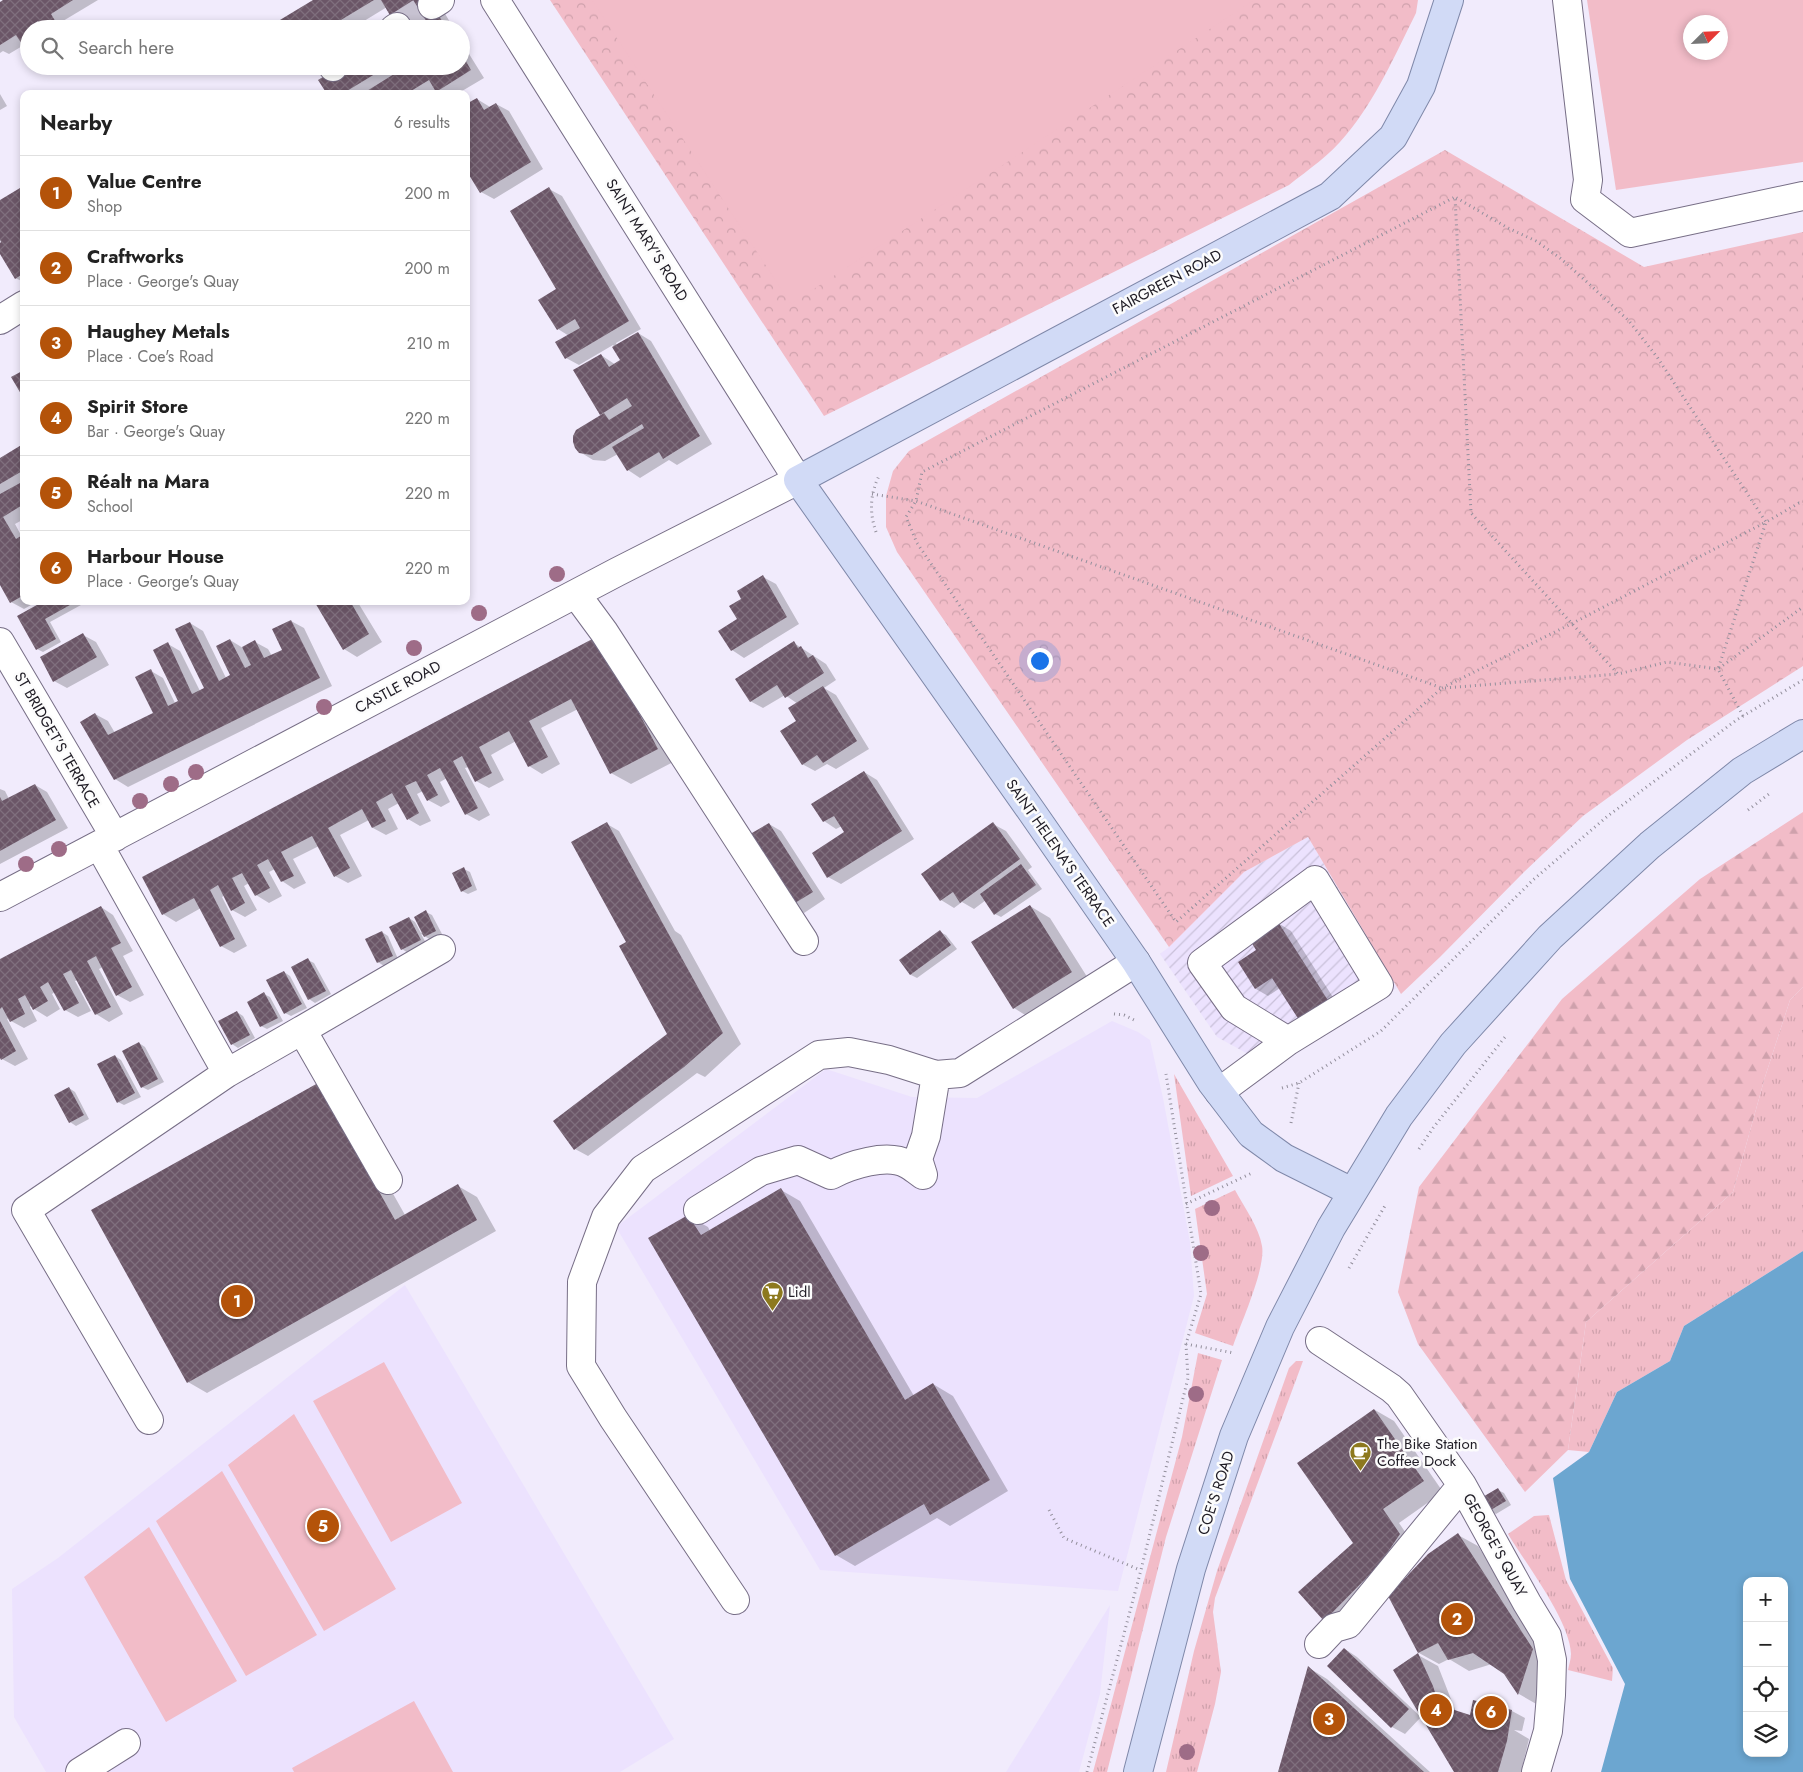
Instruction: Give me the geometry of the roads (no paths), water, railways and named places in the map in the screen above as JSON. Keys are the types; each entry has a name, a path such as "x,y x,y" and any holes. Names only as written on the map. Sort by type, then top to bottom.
{"main road":[{"name":"FAIRGREEN ROAD","path":"798,480 1330,196 1393,137 1421,86 1449,0"},
{"name":"SAINT HELENA'S TERRACE","path":"798,480 1027,804 1136,962 1219,1092 1251,1134 1284,1158 1352,1192"},
{"name":"COE'S ROAD","path":"1138,1772 1191,1569 1234,1436 1280,1327 1331,1228 1399,1116 1453,1044 1550,937 1650,845 1742,771 1803,734"}],"street":[{"name":"SAINT MARY'S ROAD","path":"495,0 798,480"},
{"path":"1567,0 1588,180 1585,199 1630,233 1803,196"},
{"path":"0,320 20,308"},
{"name":"CASTLE ROAD","path":"0,898 576,594 798,480"},
{"path":"576,594 604,632 804,941"},
{"name":"ST BRIDGET'S TERRACE","path":"0,642 107,841 227,1073"},
{"path":"1219,1092 1288,1041 1379,985 1315,880 1202,963 1234,1008 1288,1041"},
{"path":"149,1420 26,1210 227,1073 441,949"},
{"path":"735,1600 618,1426 581,1366 582,1282 606,1217 643,1169 819,1055 849,1052 890,1060 936,1076 960,1073 1136,962"},
{"path":"302,1030 388,1180"},
{"path":"698,1210 761,1171 798,1160 831,1175 859,1163 888,1160 906,1163 923,1175 918,1159 926,1136 936,1076"},
{"name":"GEORGE'S QUAY","path":"1320,1341 1399,1395 1462,1485 1526,1603 1547,1636 1552,1660 1551,1695 1548,1731 1536,1772"},
{"path":"1318,1644 1334,1628 1348,1624 1462,1485"},
{"path":"80,1772 126,1743"}],"water":[{"path":"1803,1251 1803,1772 1601,1772 1625,1684 1570,1579 1553,1478 1589,1452 1617,1392 1670,1361 1684,1326"}],"tunnel":[{"path":"408,20 432,5"}],"place":[{"name":"Value Centre","path":"237,1301"},
{"name":"Lidl","path":"772,1311"},
{"name":"The Bike Station Coffee Dock","path":"1361,1472"},
{"name":"Réalt na Mara","path":"323,1526"},
{"name":"Craftworks","path":"1457,1619"},
{"name":"Spirit Store","path":"1436,1710"},
{"name":"Harbour House","path":"1491,1712"},
{"name":"Haughey Metals","path":"1329,1719"}]}
